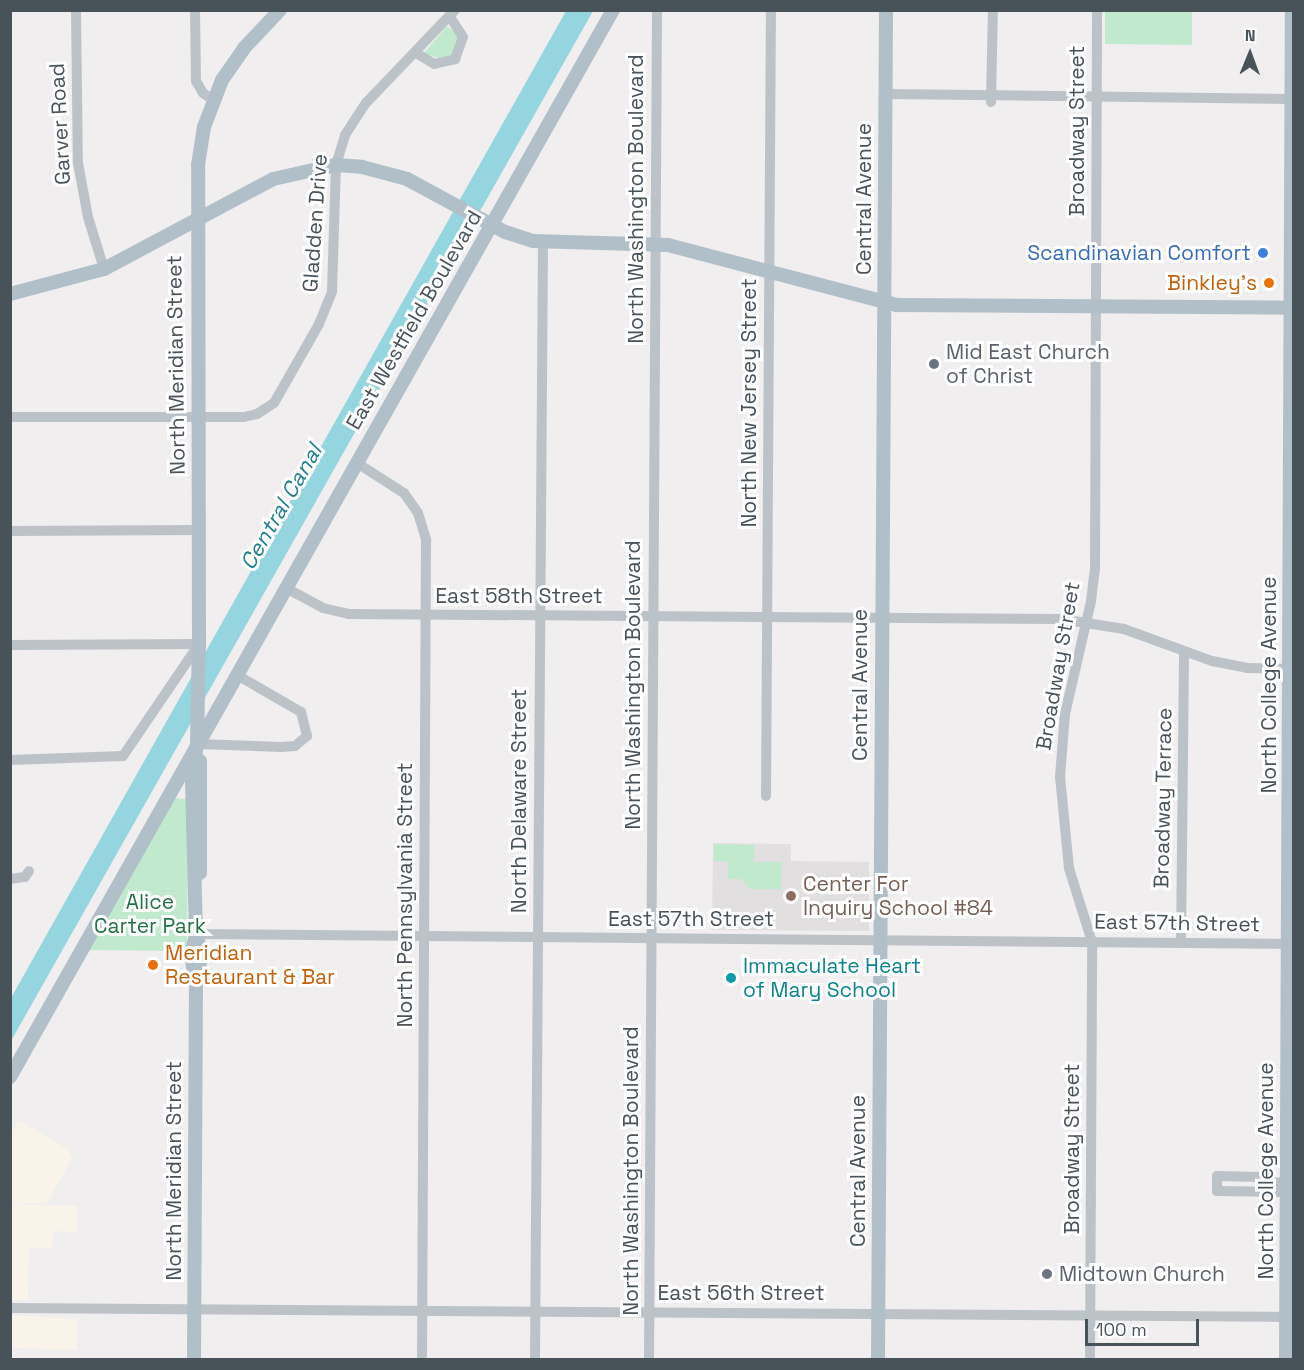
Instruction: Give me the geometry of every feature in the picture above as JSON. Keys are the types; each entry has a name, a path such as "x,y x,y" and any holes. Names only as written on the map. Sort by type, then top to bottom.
{"main road":[{"name":"North Meridian Street","path":"194,1359 196,983 202,954 196,935 192,796 198,718 196,222 199,151 213,100 244,48 280,10"},
{"name":"East Westfield Boulevard","path":"10,1077 613,10"},
{"name":"Central Avenue","path":"878,1359 886,10"},
{"name":"North College Avenue","path":"1286,1359 1290,944 1292,10"},
{"path":"10,294 104,269 273,179 336,165 392,174 450,201 492,226 516,237 543,243 656,243 903,305 1292,308"},
{"name":"North Meridian Street","path":"196,894 202,865 197,744"},
{"path":"172,792 192,796"}],"street":[{"name":"Garver Road","path":"76,10 78,163 90,224 104,269"},
{"path":"195,10 197,83 213,100"},
{"name":"North Washington Boulevard","path":"649,1359 657,10"},
{"name":"North New Jersey Street","path":"766,796 771,10"},
{"path":"992,99 993,10"},
{"name":"Broadway Street","path":"1090,1359 1092,942 1070,873 1060,796 1065,714 1086,621 1095,566 1097,10"},
{"name":"Gladden Drive","path":"10,417 243,417 269,407 320,324 335,276 336,165 355,117 453,14 463,37 455,59 434,64 416,53"},
{"path":"886,94 992,99 1096,97 1292,99"},
{"name":"North Delaware Street","path":"535,1359 543,243"},
{"name":"North Pennsylvania Street","path":"357,463 398,488 420,516 426,540 422,1359"},
{"path":"10,531 198,530"},
{"name":"East 58th Street","path":"286,588 323,608 348,614 1086,621 1124,629 1184,653 1243,667 1290,669"},
{"path":"10,645 198,651"},
{"path":"10,760 123,756 198,651"},
{"name":"Broadway Terrace","path":"1181,943 1184,653"},
{"path":"197,744 295,746 307,736 302,712 237,675"},
{"path":"10,879 25,877 29,871"},
{"name":"East 57th Street","path":"196,935 1290,944"},
{"path":"1268,1187 1287,1187"},
{"name":"East 56th Street","path":"10,1308 1287,1317"}],"shaded area":[{"name":"Center For Inquiry School #84","path":"713,843 791,844 791,861 869,862 869,931 712,930"},
{"path":"18,1120 68,1149 72,1159 48,1201 42,1203 11,1203 11,1134"},
{"path":"11,1204 77,1206 77,1232 53,1231 52,1248 29,1248 28,1301 11,1300"},
{"path":"11,1315 77,1319 77,1350 11,1348"}],"green space":[{"path":"1105,11 1192,11 1192,45 1105,44"},
{"path":"447,26 458,35 453,54 441,59 424,53"},
{"name":"Alice Carter Park","path":"174,798 188,799 187,951 86,950"},
{"path":"714,844 754,845 754,862 782,862 781,889 750,889 741,879 728,879 728,862 714,861"}],"water":[{"name":"Central Canal","path":"566,11 593,11 11,1041 11,998"}],"place":[{"name":"Scandinavian Comfort","path":"1263,253"},
{"name":"Binkley's","path":"1269,283"},
{"name":"Mid East Church of Christ","path":"934,364"},
{"name":"Center For Inquiry School #84","path":"791,896"},
{"name":"Meridian Restaurant & Bar","path":"153,965"},
{"name":"Immaculate Heart of Mary School","path":"731,978"},
{"name":"Midtown Church","path":"1047,1274"}]}
